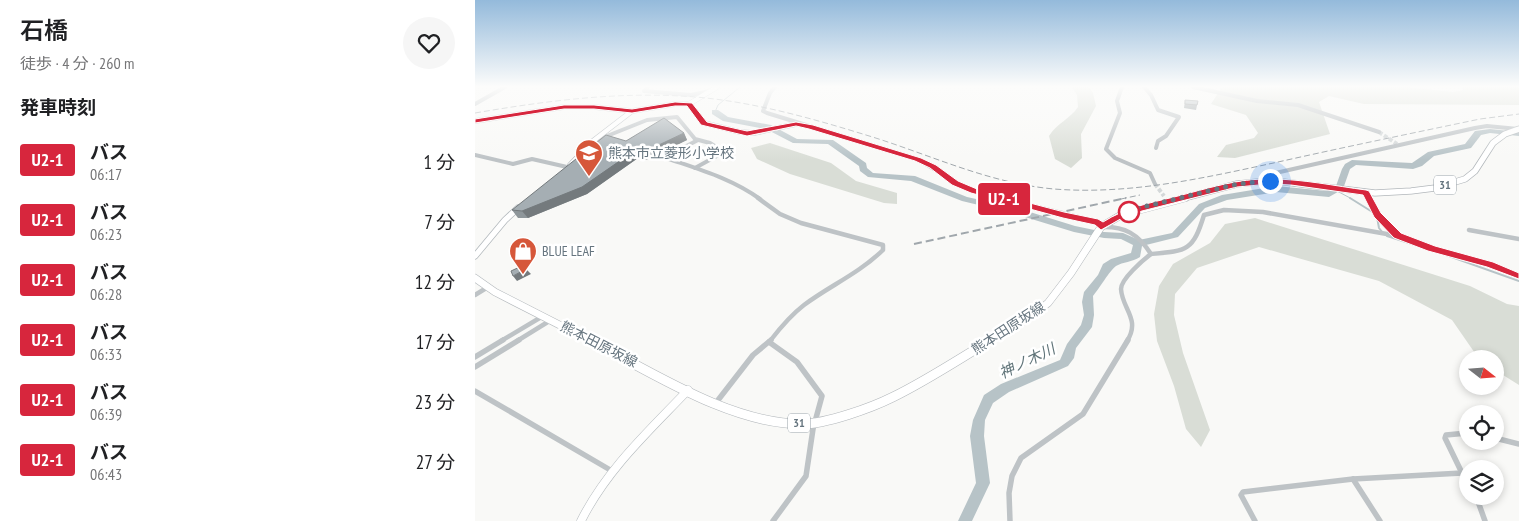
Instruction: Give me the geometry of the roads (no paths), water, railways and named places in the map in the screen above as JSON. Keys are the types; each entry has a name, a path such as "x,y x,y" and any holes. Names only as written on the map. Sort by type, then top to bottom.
{"main road":[{"name":"熊本田原坂線","path":"475,278 488,287 714,404 749,417 780,422 814,422 851,414 893,397 1027,319 1048,302 1059,290 1100,229 1121,215 1166,199 1255,182 1291,183 1366,193 1411,190 1461,181 1477,169 1491,144 1517,130"}],"street":[{"path":"475,121 536,111"},
{"path":"560,174 593,141 632,111"},
{"path":"695,111 704,123 740,132 754,133 796,124"},
{"path":"764,111 796,124 846,136 918,160 933,167 955,183 974,191 1063,215 1098,222 1100,229 1117,226 1126,229 1141,238 1151,254"},
{"path":"1119,111 1106,149 1115,158 1124,163 1150,173 1155,184"},
{"path":"1156,148 1158,141 1166,136 1179,117 1162,111"},
{"path":"1316,111 1379,132"},
{"path":"593,141 647,120 677,117 687,131 698,140 715,145 724,152 695,168"},
{"path":"1255,182 1271,174 1475,128 1487,126 1517,130"},
{"path":"671,154 698,140"},
{"path":"475,155 513,164 532,159 567,167"},
{"path":"669,159 717,175 743,187 779,214 793,221 883,245 883,250 865,267 804,305 778,328 769,342 753,355 714,404"},
{"path":"1366,193 1377,215 1398,236"},
{"path":"475,256 505,220 524,203"},
{"path":"1010,521 1009,493 1012,476 1021,458 1083,414 1127,343 1133,323 1121,289 1123,282 1151,254 1175,252 1187,248 1198,234 1204,215 1224,210 1275,213 1398,236 1432,249 1490,264 1519,276"},
{"path":"1469,230 1519,239"},
{"path":"475,296 488,287"},
{"path":"475,357 547,318"},
{"path":"475,367 547,318"},
{"path":"769,342 797,362 822,396 821,405 814,422 806,476 773,521"},
{"path":"581,521 588,503 611,471 689,390"},
{"path":"475,391 611,471"},
{"path":"1459,434 1446,435 1445,438 1459,467"},
{"path":"1504,440 1519,444"},
{"path":"1255,521 1241,495 1243,492 1353,479 1459,473"},
{"path":"1353,479 1380,521"},
{"path":"1479,505 1485,521"}],"waterway":[{"path":"715,112 726,119 768,127 796,141 830,142 863,165 863,169 871,175 912,178 965,199 1014,210 1074,229 1104,235 1123,236 1138,244"},
{"path":"1138,244 1175,235 1202,206 1225,197 1276,189 1329,194 1340,187 1346,169 1355,162 1413,166 1419,164 1431,154 1468,146 1478,133 1490,131 1519,134"},
{"path":"1337,191 1352,199"},
{"path":"1350,198 1374,213"},
{"path":"1377,217 1379,228 1383,233"},
{"path":"1387,236 1415,245"},
{"name":"神ノ木川","path":"965,521 983,483 977,436 979,420 988,399 1005,388 1064,363 1068,358 1071,347 1086,327 1089,315 1088,295 1107,267 1115,262 1136,255 1138,244"},
{"path":"1446,255 1519,281"}],"tunnel":[{"path":"1379,132 1397,144"},
{"path":"1155,184 1164,196"}],"railway":[{"path":"475,113 486,111"},
{"path":"780,111 866,135 1005,181 1054,189 1082,190 1111,190 1167,184 1480,119 1519,114"},
{"path":"1121,199 1140,195"},
{"path":"914,244 1126,198"}],"place":[{"name":"熊本市立菱形小学校","path":"589,177"},
{"name":"BLUE LEAF","path":"523,275"}]}
